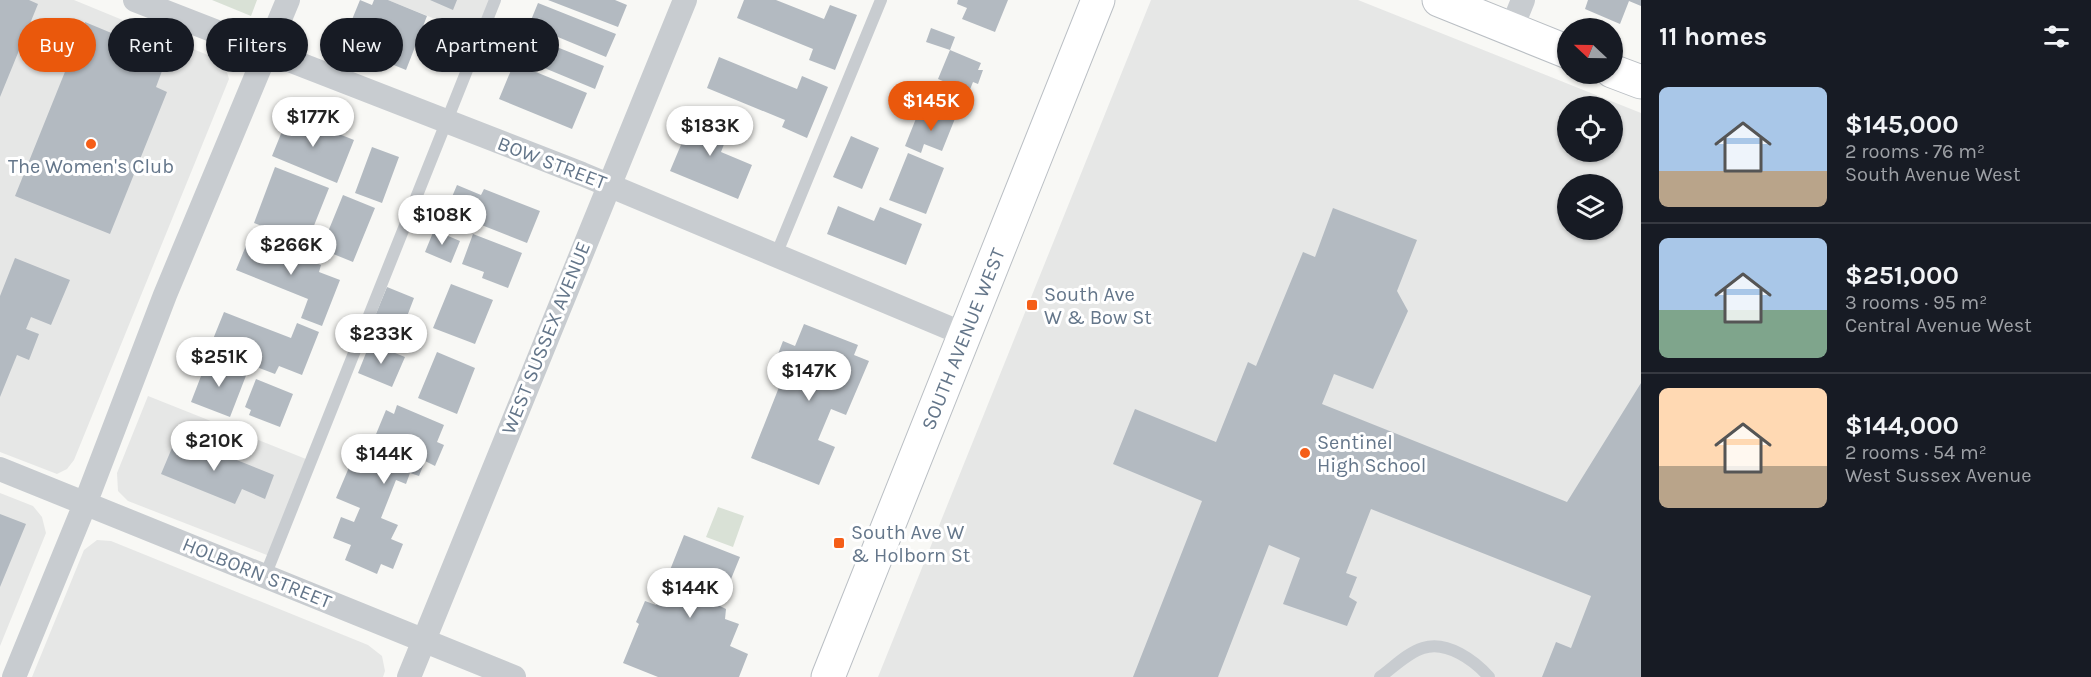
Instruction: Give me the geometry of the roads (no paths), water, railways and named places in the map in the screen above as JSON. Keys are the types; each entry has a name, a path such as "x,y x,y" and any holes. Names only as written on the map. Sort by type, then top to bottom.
{"street":[{"name":"BOW STREET","path":"135,0 206,29"},
{"path":"281,18 288,0"},
{"name":"WEST SUSSEX AVENUE","path":"409,677 608,184 685,0"},
{"name":"SOUTH AVENUE WEST","path":"828,677 1098,0"},
{"path":"1439,0 1557,48"},
{"path":"1511,30 1523,0"},
{"name":"BOW STREET","path":"308,69 608,184 966,335"},
{"path":"14,677 85,504 165,295 259,72"},
{"path":"1623,75 1641,82"},
{"name":"HOLBORN STREET","path":"0,469 514,677"}],"lane":[{"path":"264,576 495,0"},
{"path":"776,255 881,0"},
{"path":"1380,677 1410,654 1426,647 1461,654 1475,662 1489,677"}],"place":[{"name":"The Women's Club","path":"91,144"},
{"name":"South Ave W & Bow St","path":"1032,305"},
{"name":"Sentinel High School","path":"1305,453"},
{"name":"South Ave W & Holborn St","path":"839,543"}]}
